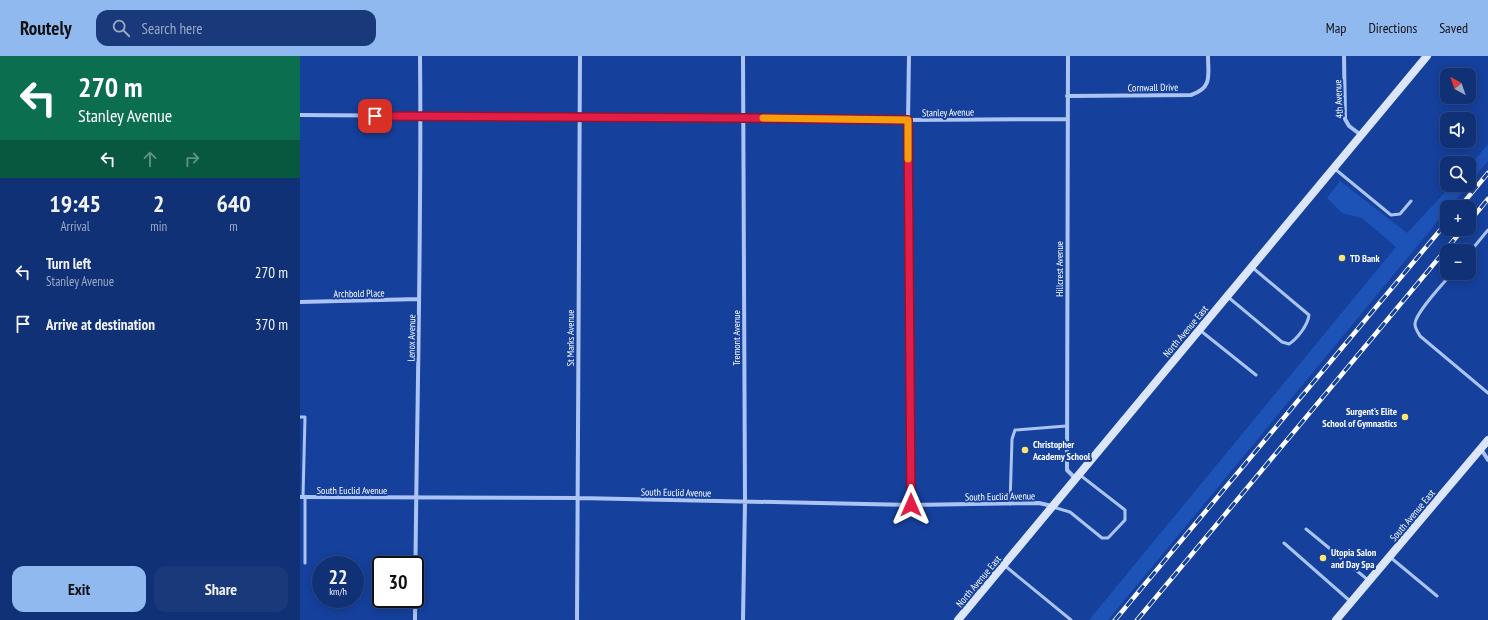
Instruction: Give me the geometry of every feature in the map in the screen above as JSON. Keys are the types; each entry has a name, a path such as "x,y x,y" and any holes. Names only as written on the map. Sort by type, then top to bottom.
{"main road":[{"name":"North Avenue East","path":"958,620 1428,56"},
{"name":"South Avenue East","path":"1336,620 1488,440"}],"street":[{"name":"Lenox Avenue","path":"415,620 421,116 420,56"},
{"name":"St Marks Avenue","path":"577,620 580,56"},
{"name":"Tremont Avenue","path":"743,56 745,502 743,620"},
{"path":"909,56 908,120 911,505"},
{"name":"Hillcrest Avenue","path":"1068,56 1066,426 1067,470 1077,476"},
{"name":"Cornwall Drive","path":"1067,96 1191,95 1201,92 1206,85 1208,76 1208,56"},
{"name":"4th Avenue","path":"1344,56 1345,119 1349,126 1361,135"},
{"name":"Stanley Avenue","path":"300,115 908,120 1068,119"},
{"name":"Archbold Place","path":"300,302 419,300"},
{"path":"1481,448 1488,460"},
{"name":"South Euclid Avenue","path":"303,498 578,498 911,505 1039,503 1052,506"}],"lane":[{"path":"1334,168 1392,215 1400,214 1411,201"},
{"path":"1476,245 1488,230"},
{"path":"1227,296 1282,342 1289,344 1292,342 1306,325 1309,315 1252,267"},
{"path":"1446,280 1421,310 1415,321 1414,327 1420,336 1488,393"},
{"path":"1199,330 1256,375"},
{"path":"300,417 305,417 303,498 304,563"},
{"path":"1010,504 1012,440 1015,430 1066,426"},
{"path":"1052,506 1070,512 1102,538 1108,538 1125,520 1125,510 1077,476"},
{"path":"1306,529 1370,581"},
{"path":"1284,543 1352,602"},
{"path":"1390,557 1436,596"},
{"path":"1004,565 1071,620"}],"shaded area":[{"path":"1488,144 1488,161 1476,176 1476,159"},
{"path":"1340,181 1407,233 1445,192 1462,192 1456,200 1440,200 1440,218 1108,620 1089,620 1396,247 1362,218 1342,213 1327,198"}],"railway":[{"path":"1466,200 1488,173"},
{"path":"1476,214 1488,199"},
{"path":"1115,620 1440,230"},
{"path":"1137,620 1457,236"}],"slow traffic":[{"path":"763,118 908,120 908,159"}],"place":[{"name":"TD Bank","path":"1342,258"},
{"name":"Surgent's Elite School of Gymnastics","path":"1405,417"},
{"name":"Christopher Academy School","path":"1025,450"},
{"name":"Utopia Salon and Day Spa","path":"1323,558"}],"route":[{"path":"375,116 908,120 911,505"}]}
